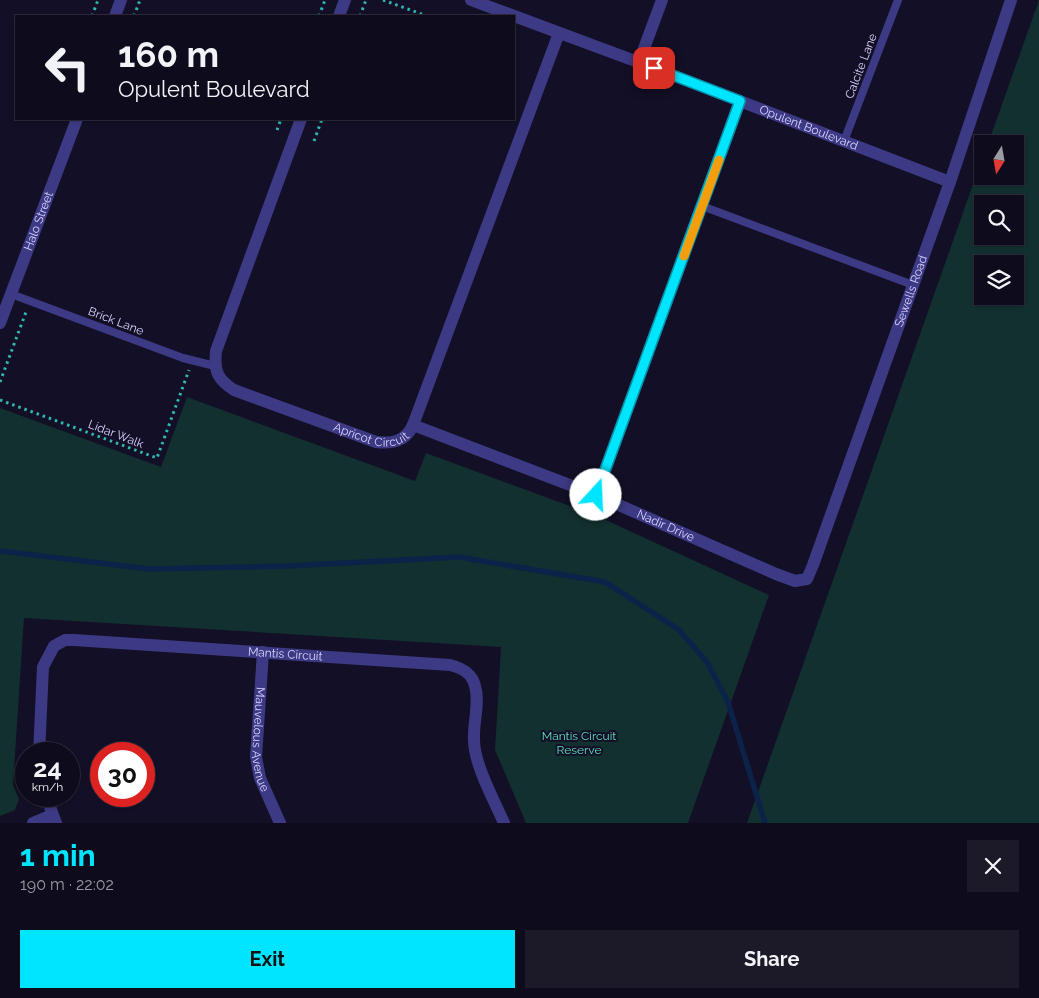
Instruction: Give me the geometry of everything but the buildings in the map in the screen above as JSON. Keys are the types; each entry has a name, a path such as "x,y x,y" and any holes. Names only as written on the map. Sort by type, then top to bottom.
{"street":[{"path":"115,15 121,0"},
{"path":"339,15 345,0"},
{"name":"Opulent Boulevard","path":"471,0 511,15"},
{"path":"639,62 662,0"},
{"name":"Sewells Road","path":"807,579 950,182 1011,0"},
{"name":"Opulent Boulevard","path":"515,16 639,62 950,182"},
{"name":"Apricot Circuit","path":"215,366 220,379 234,390 376,442 389,443 400,440 409,434 414,425 559,33"},
{"path":"596,495 740,101"},
{"name":"Halo Street","path":"0,323 77,120"},
{"path":"215,366 216,351 300,120"},
{"name":"Nadir Drive","path":"414,425 596,495 795,582 807,579"},
{"name":"Mantis Circuit","path":"40,742 43,667 54,646 64,640 450,664 462,668 471,676 476,686 474,741 477,759 504,823"},
{"name":"Mauvelous Avenue","path":"263,652 256,757 260,778 280,823"},
{"path":"33,823 54,819 50,807"}],"lane":[{"name":"Calcite Lane","path":"844,141 898,0"},
{"path":"702,206 913,285"},
{"name":"Brick Lane","path":"11,294 183,358 215,366"}],"path":[{"path":"92,15 98,0"},
{"path":"134,15 140,0"},
{"path":"319,15 325,0"},
{"path":"360,15 366,0"},
{"path":"383,0 424,15"},
{"path":"276,130 281,120"},
{"path":"314,141 322,120"},
{"path":"0,382 31,301"},
{"name":"Lidar Walk","path":"0,400 157,458 192,360"}],"green space":[{"path":"1039,0 1039,823 747,823 974,182 974,185 1024,185 1024,135 991,135"},
{"name":"Mantis Circuit Reserve","path":"187,397 415,481 426,453 597,516 769,595 688,823 526,823 495,750 501,647 24,618 13,785 16,807 15,810 0,816 0,408 161,467"}],"waterway":[{"path":"0,551 150,569 287,566 459,557 605,582 678,629 707,662 728,702 765,823"}],"slow traffic":[{"path":"684,256 719,160"}],"route":[{"path":"596,495 740,101 654,68"}]}
